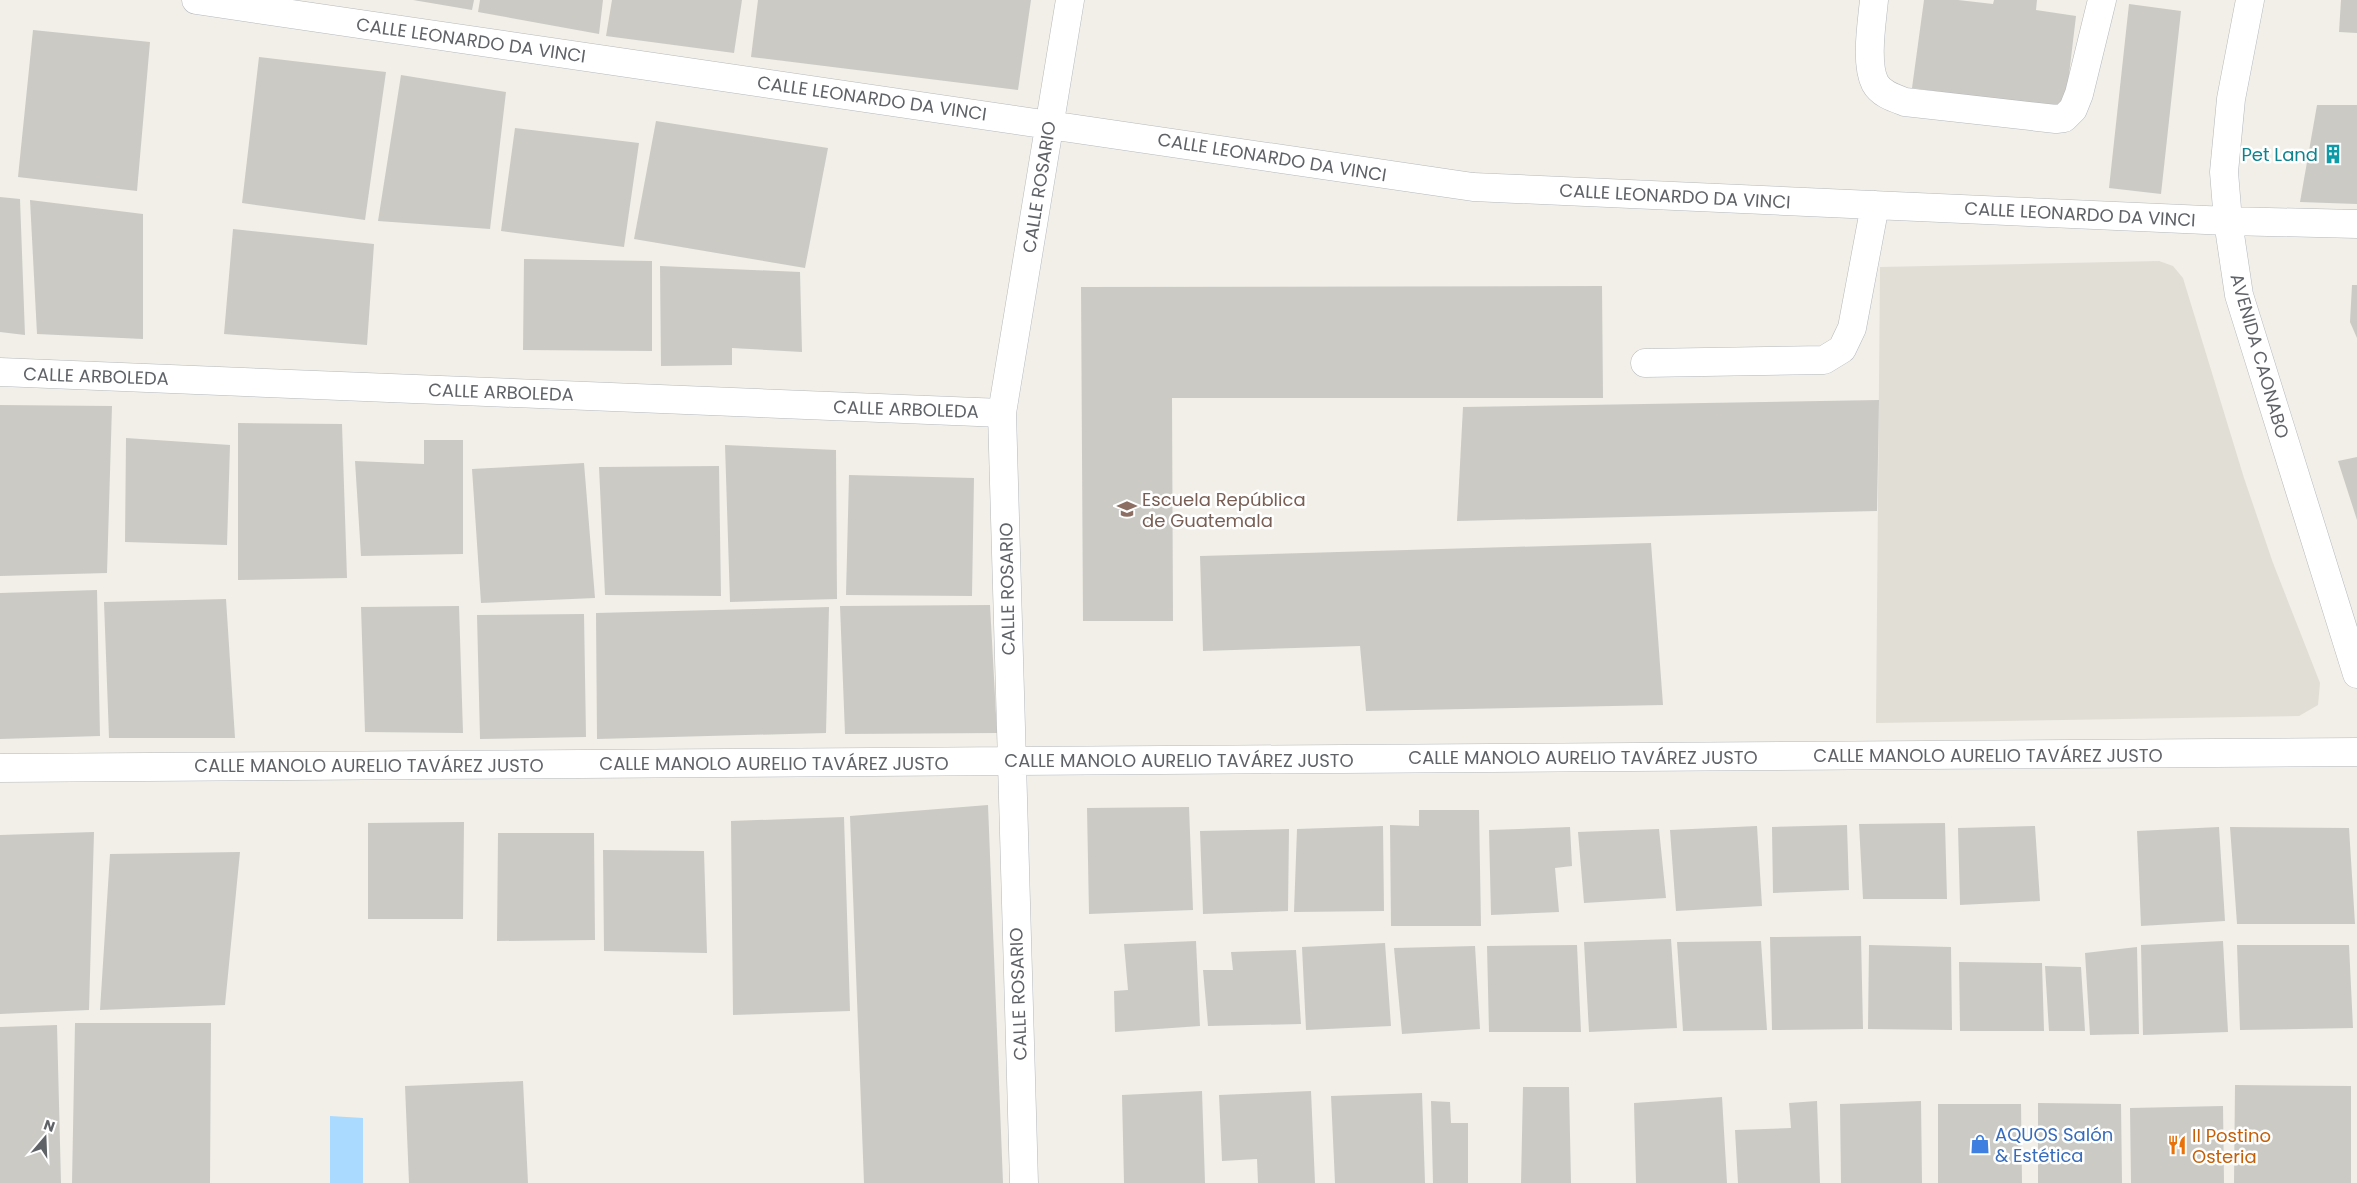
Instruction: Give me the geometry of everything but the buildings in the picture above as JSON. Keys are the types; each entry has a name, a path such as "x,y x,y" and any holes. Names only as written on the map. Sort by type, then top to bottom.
{"street":[{"name":"CALLE LEONARDO DA VINCI","path":"196,0 1050,123 1473,187 2228,221 2357,224"},
{"name":"CALLE ROSARIO","path":"1024,1183 1002,413 1070,0"},
{"path":"1874,0 1870,63 1875,84 1888,96 1905,102 2056,119 2064,118 2073,109 2079,94 2102,0"},
{"name":"AVENIDA CAONABO","path":"2245,1 2230,108 2224,172 2228,221 2239,295 2357,674"},
{"path":"1645,363 1824,360 1842,348 1852,328 1875,205"},
{"name":"CALLE ARBOLEDA","path":"0,372 1002,413"},
{"name":"CALLE MANOLO AURELIO TAVÁREZ JUSTO","path":"0,768 2357,752"}],"shaded area":[{"path":"2159,261 2173,266 2183,278 2244,478 2273,563 2320,683 2318,705 2299,716 1876,723 1880,267"}],"water":[{"path":"330,1116 363,1118 363,1183 330,1183"}],"place":[{"name":"Pet Land","path":"2333,154"},
{"name":"Escuela República de Guatemala","path":"1127,509"},
{"name":"AQUOS Salón & Estética","path":"1980,1144"},
{"name":"Il Postino Osteria","path":"2177,1145"}]}
